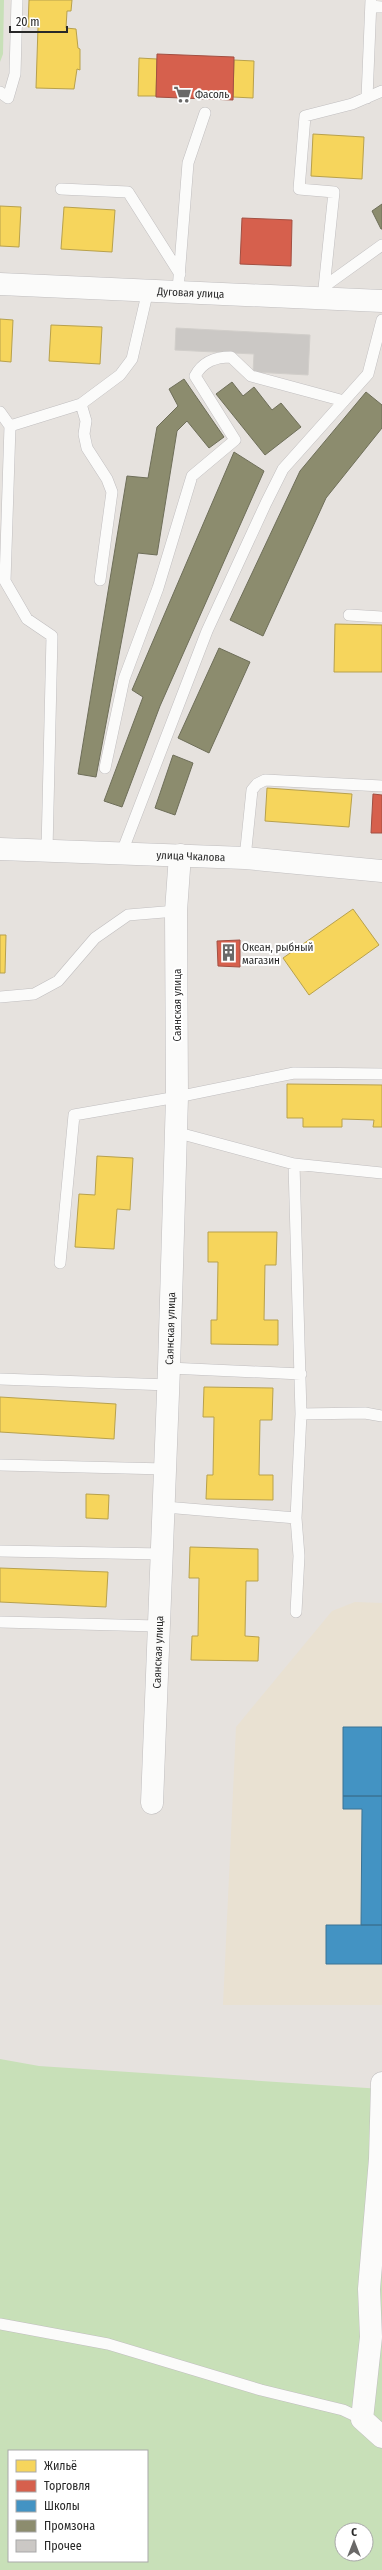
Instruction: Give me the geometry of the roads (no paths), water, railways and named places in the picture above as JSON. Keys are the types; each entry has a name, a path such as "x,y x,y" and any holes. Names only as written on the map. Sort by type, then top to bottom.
{"street":[{"name":"Дуговая улица","path":"0,284 148,290 179,282 324,292 382,301"},
{"name":"улица Чкалова","path":"0,849 122,852 245,858 382,871"},
{"name":"Саянская улица","path":"152,1803 158,1626 165,1507 169,1376 177,1097 176,911 180,855"},
{"path":"382,2083 380,2159 369,2289 377,2337 362,2419 382,2437"}],"lane":[{"path":"0,92 8,98 15,74 17,0"},
{"path":"367,98 375,4"},
{"path":"324,292 334,192 299,189 306,116 352,104 382,91"},
{"path":"179,282 188,163 205,113"},
{"path":"62,189 128,192 179,282"},
{"path":"324,292 382,245"},
{"path":"10,426 81,404 120,375 132,359 148,290"},
{"path":"122,852 207,631 266,503 283,469 368,374 382,320"},
{"path":"105,768 124,679 158,588 192,476 235,440 196,376 199,369 216,357 231,357 251,376 344,401"},
{"path":"81,404 86,421 84,434 87,448 107,479 112,492 100,580"},
{"path":"0,412 10,426 5,581 27,619 52,636 47,850"},
{"path":"348,615 382,616"},
{"path":"245,858 252,790 257,784 265,780 382,786"},
{"path":"0,997 34,994 58,981 95,938 128,916 176,911"},
{"path":"60,1264 74,1115 294,1074 382,1074"},
{"path":"175,1132 294,1164 382,1172"},
{"path":"294,1164 301,1374 301,1414 296,1518 298,1556 296,1612"},
{"path":"0,1379 301,1374"},
{"path":"301,1414 365,1413 382,1416"},
{"path":"0,1465 166,1469"},
{"path":"165,1507 296,1518"},
{"path":"0,1551 163,1554"},
{"path":"0,1622 158,1626"},
{"path":"0,2324 108,2344 261,2390 343,2410 362,2419"}],"place":[{"name":"Фасоль","path":"182,94"},
{"name":"Океан, рыбный магазин","path":"229,953"}]}
